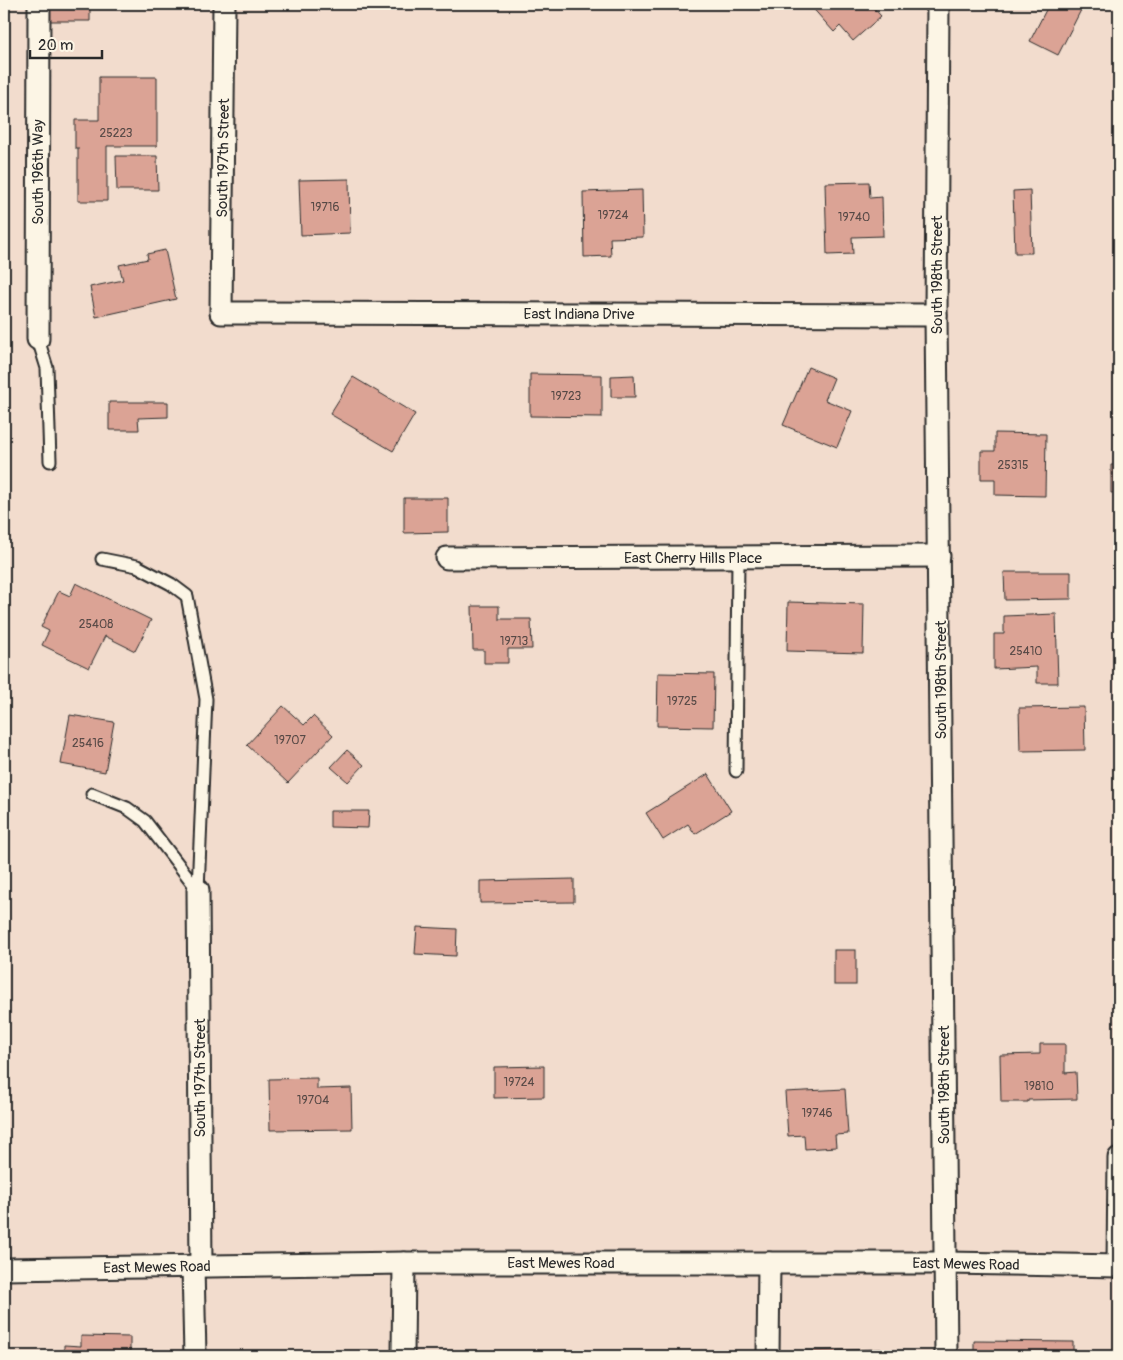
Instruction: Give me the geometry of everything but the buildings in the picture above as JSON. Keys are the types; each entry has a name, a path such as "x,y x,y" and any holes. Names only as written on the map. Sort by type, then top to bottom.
{"street":[{"name":"South 196th Way","path":"38,339 39,4"},
{"name":"South 197th Street","path":"221,312 224,4"},
{"name":"South 198th Street","path":"938,4 936,314 940,556 946,1356"},
{"name":"East Indiana Drive","path":"221,312 936,314"},
{"name":"East Cherry Hills Place","path":"447,558 940,556"},
{"name":"South 197th Street","path":"195,1356 198,890"},
{"path":"1119,1158 1119,1266"},
{"name":"East Mewes Road","path":"4,1269 404,1263 946,1263 1119,1266"},
{"path":"403,1356 404,1263"},
{"path":"768,1356 769,1263"}],"lane":[{"path":"38,339 47,368 50,461"},
{"path":"736,771 738,558"},
{"path":"102,559 136,566 171,584 187,596 206,699 198,890"},
{"path":"92,794 127,808 145,821 198,890"}]}
